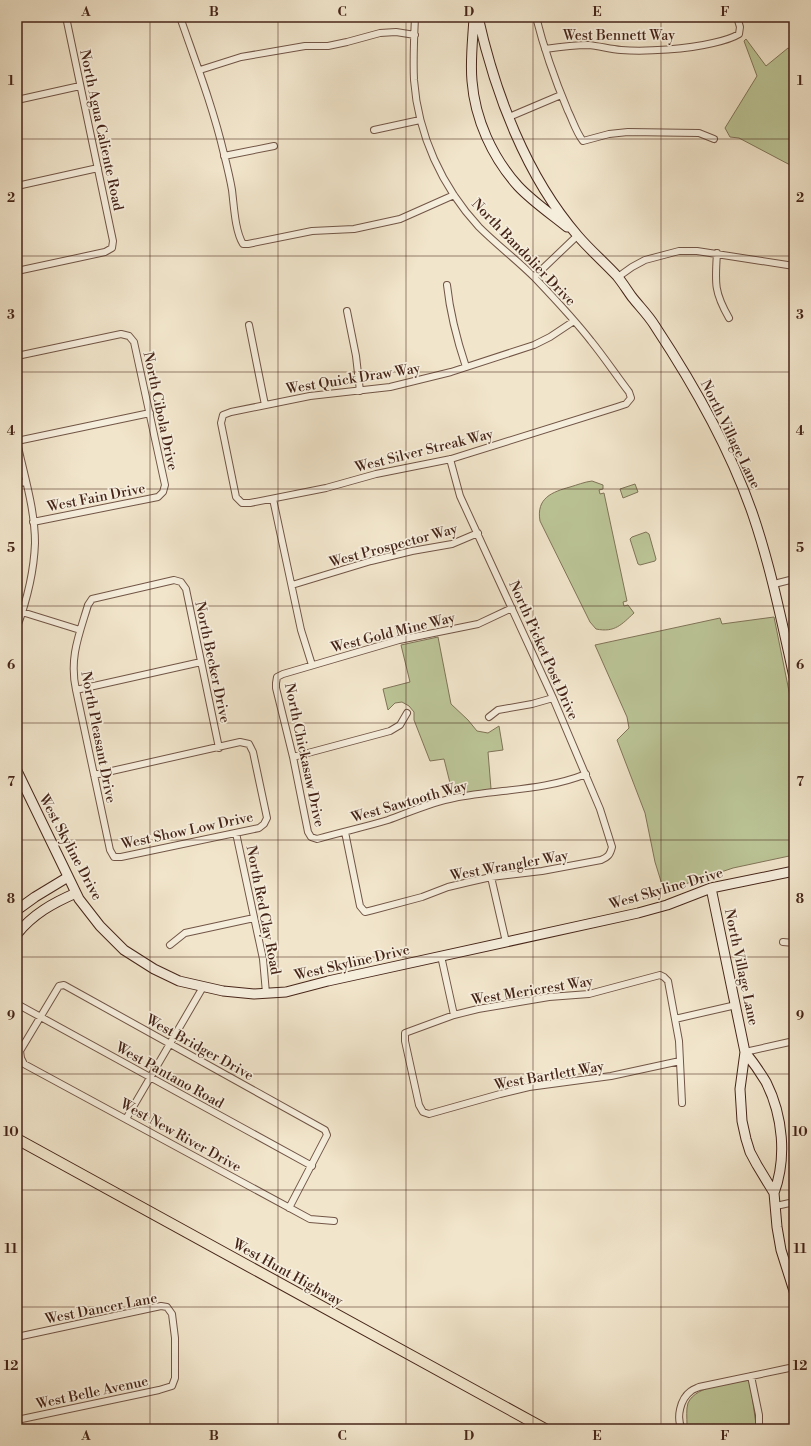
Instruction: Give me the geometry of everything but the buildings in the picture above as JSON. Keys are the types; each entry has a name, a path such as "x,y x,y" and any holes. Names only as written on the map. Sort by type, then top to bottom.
{"main road":[{"name":"West Hunt Highway","path":"17,1139 545,1429"}],"street":[{"name":"North Agua Caliente Road","path":"17,271 105,252 112,248 113,241 66,17"},
{"path":"180,17 200,70 213,111 231,186 238,232 243,244 312,231 354,229 393,220 454,195"},
{"name":"North Bandolier Drive","path":"415,17 414,79 416,100 420,120 440,172 454,195 479,226 534,277 591,341 629,392 631,398"},
{"name":"North Village Lane","path":"474,17 471,62 472,80 477,110 490,145 507,172 519,186 550,214 578,235"},
{"name":"North Village Lane","path":"478,17 489,62 509,117 543,189 578,235 618,278 654,324 697,393 716,429 752,513 774,584 794,677"},
{"path":"536,17 561,95 583,141 609,134 628,132 700,133 714,139"},
{"name":"West Bennett Way","path":"545,49 581,45 633,50 685,47 707,44 734,38 739,34 740,27 737,17"},
{"path":"200,70 241,57 305,46 328,46 380,33 396,32 415,35"},
{"path":"17,100 80,86"},
{"path":"509,117 561,95"},
{"path":"374,130 420,120"},
{"path":"224,156 274,146"},
{"path":"17,186 98,168"},
{"path":"534,277 578,235"},
{"path":"618,278 632,267 645,260 679,251 717,253 794,266"},
{"path":"717,253 716,289 720,302 729,318"},
{"path":"447,284 449,306 466,367"},
{"path":"347,311 356,356 360,391"},
{"name":"West Quick Draw Way","path":"242,503 236,497 221,423 223,415 231,412 310,396 360,391 396,385 466,367 534,345 550,337 574,321"},
{"path":"249,325 265,405"},
{"name":"North Cibola Drive","path":"17,356 121,334 129,336 134,342 150,413 165,485 163,492"},
{"name":"West Silver Streak Way","path":"242,503 250,504 326,488 376,474 450,459 626,404 631,398"},
{"path":"17,627 31,578 35,543 26,482 17,442 150,413"},
{"name":"North Picket Post Drive","path":"450,459 460,496 553,698 586,774 600,809 612,847 610,853"},
{"path":"17,483 26,482"},
{"name":"West Fain Drive","path":"33,522 158,497 163,492"},
{"path":"274,499 301,630 312,665"},
{"name":"West Prospector Way","path":"292,586 412,550 452,544 478,533"},
{"path":"774,584 794,579"},
{"name":"North Pleasant Drive","path":"114,857 110,850 73,677 73,658 88,605 92,599 174,580 181,582"},
{"name":"North Becker Drive","path":"181,582 186,589 219,748"},
{"name":"West Gold Mine Way","path":"277,677 282,674 399,640 478,624 512,608"},
{"path":"22,612 80,630"},
{"path":"76,690 201,662"},
{"name":"North Chickasaw Drive","path":"277,677 276,688 293,757 308,832 311,837"},
{"path":"489,717 498,710 532,704 553,698"},
{"path":"293,757 390,731 400,725 407,713"},
{"name":"West Show Low Drive","path":"114,857 121,858 259,828 264,824 266,818 265,811 253,752 249,744 240,742 219,748"},
{"path":"94,775 219,748"},
{"name":"West Skyline Drive","path":"17,772 79,899 100,926 124,950 154,969 179,982 223,992 254,994 286,992 654,909 711,888 794,870"},
{"name":"West Sawtooth Way","path":"311,837 318,839 345,832 452,798 481,793 535,788 576,778 586,774"},
{"name":"West Wrangler Way","path":"345,832 360,906 364,912 422,897 448,887 491,877 542,871 601,860 608,857 610,853"},
{"name":"North Red Clay Road","path":"236,833 263,959 266,993"},
{"path":"17,910 68,877"},
{"path":"491,877 506,942"},
{"name":"North Village Lane","path":"711,888 745,1052 740,1089 742,1121 750,1152 774,1193 780,1250 794,1291"},
{"path":"17,934 35,916 50,905 76,893"},
{"path":"170,945 185,933 254,918"},
{"path":"783,942 794,942"},
{"path":"441,956 454,1015"},
{"name":"West Mericrest Way","path":"423,1112 419,1105 405,1041 405,1033 454,1015 478,1009 549,997 589,994 660,975 668,981 675,1019"},
{"name":"West Bridger Drive","path":"40,1016 59,986 64,985 325,1130 328,1135 312,1166"},
{"path":"126,1119 203,987"},
{"name":"West Pantano Road","path":"17,1004 312,1166"},
{"path":"682,1103 679,1041 675,1019 736,1005"},
{"name":"West New River Drive","path":"40,1016 20,1051 24,1064 310,1219 334,1221"},
{"path":"745,1052 794,1041"},
{"name":"North Village Lane","path":"745,1052 766,1082 778,1118 782,1155 778,1182 774,1193"},
{"name":"West Bartlett Way","path":"423,1112 429,1114 529,1087 611,1076 680,1061"},
{"path":"289,1208 312,1166"},
{"path":"776,1206 794,1202"},
{"name":"West Dancer Lane","path":"17,1338 161,1306 167,1307 172,1314 175,1338 176,1378 172,1386"},
{"path":"682,1429 679,1416 681,1406 690,1391 700,1387 794,1367"},
{"path":"751,1376 759,1429"},
{"name":"West Belle Avenue","path":"17,1420 172,1386"}],"green space":[{"path":"746,39 766,66 788,48 794,51 794,155 792,166 739,138 730,137 725,128 757,76 744,41"},
{"path":"592,481 603,485 603,489 599,490 600,494 604,493 627,601 623,602 624,606 628,605 634,613 618,627 608,630 596,629 590,622 540,521 539,513 543,501 547,497 557,491"},
{"path":"635,484 638,492 623,498 620,489"},
{"path":"646,532 649,534 656,559 655,561 640,565 638,564 630,539"},
{"path":"774,617 794,716 794,855 733,868 664,891 655,862 645,813 617,740 629,728 627,717 595,645 720,618 722,624"},
{"path":"438,637 451,704 477,731 488,733 499,726 503,750 488,752 491,789 453,795 444,759 430,761 414,720 414,712 409,706 402,702 395,703 388,710 383,689 410,682 401,645"},
{"path":"750,1380 756,1425 754,1429 690,1429 687,1425 687,1411 688,1403 692,1397 699,1392 715,1386"}]}
